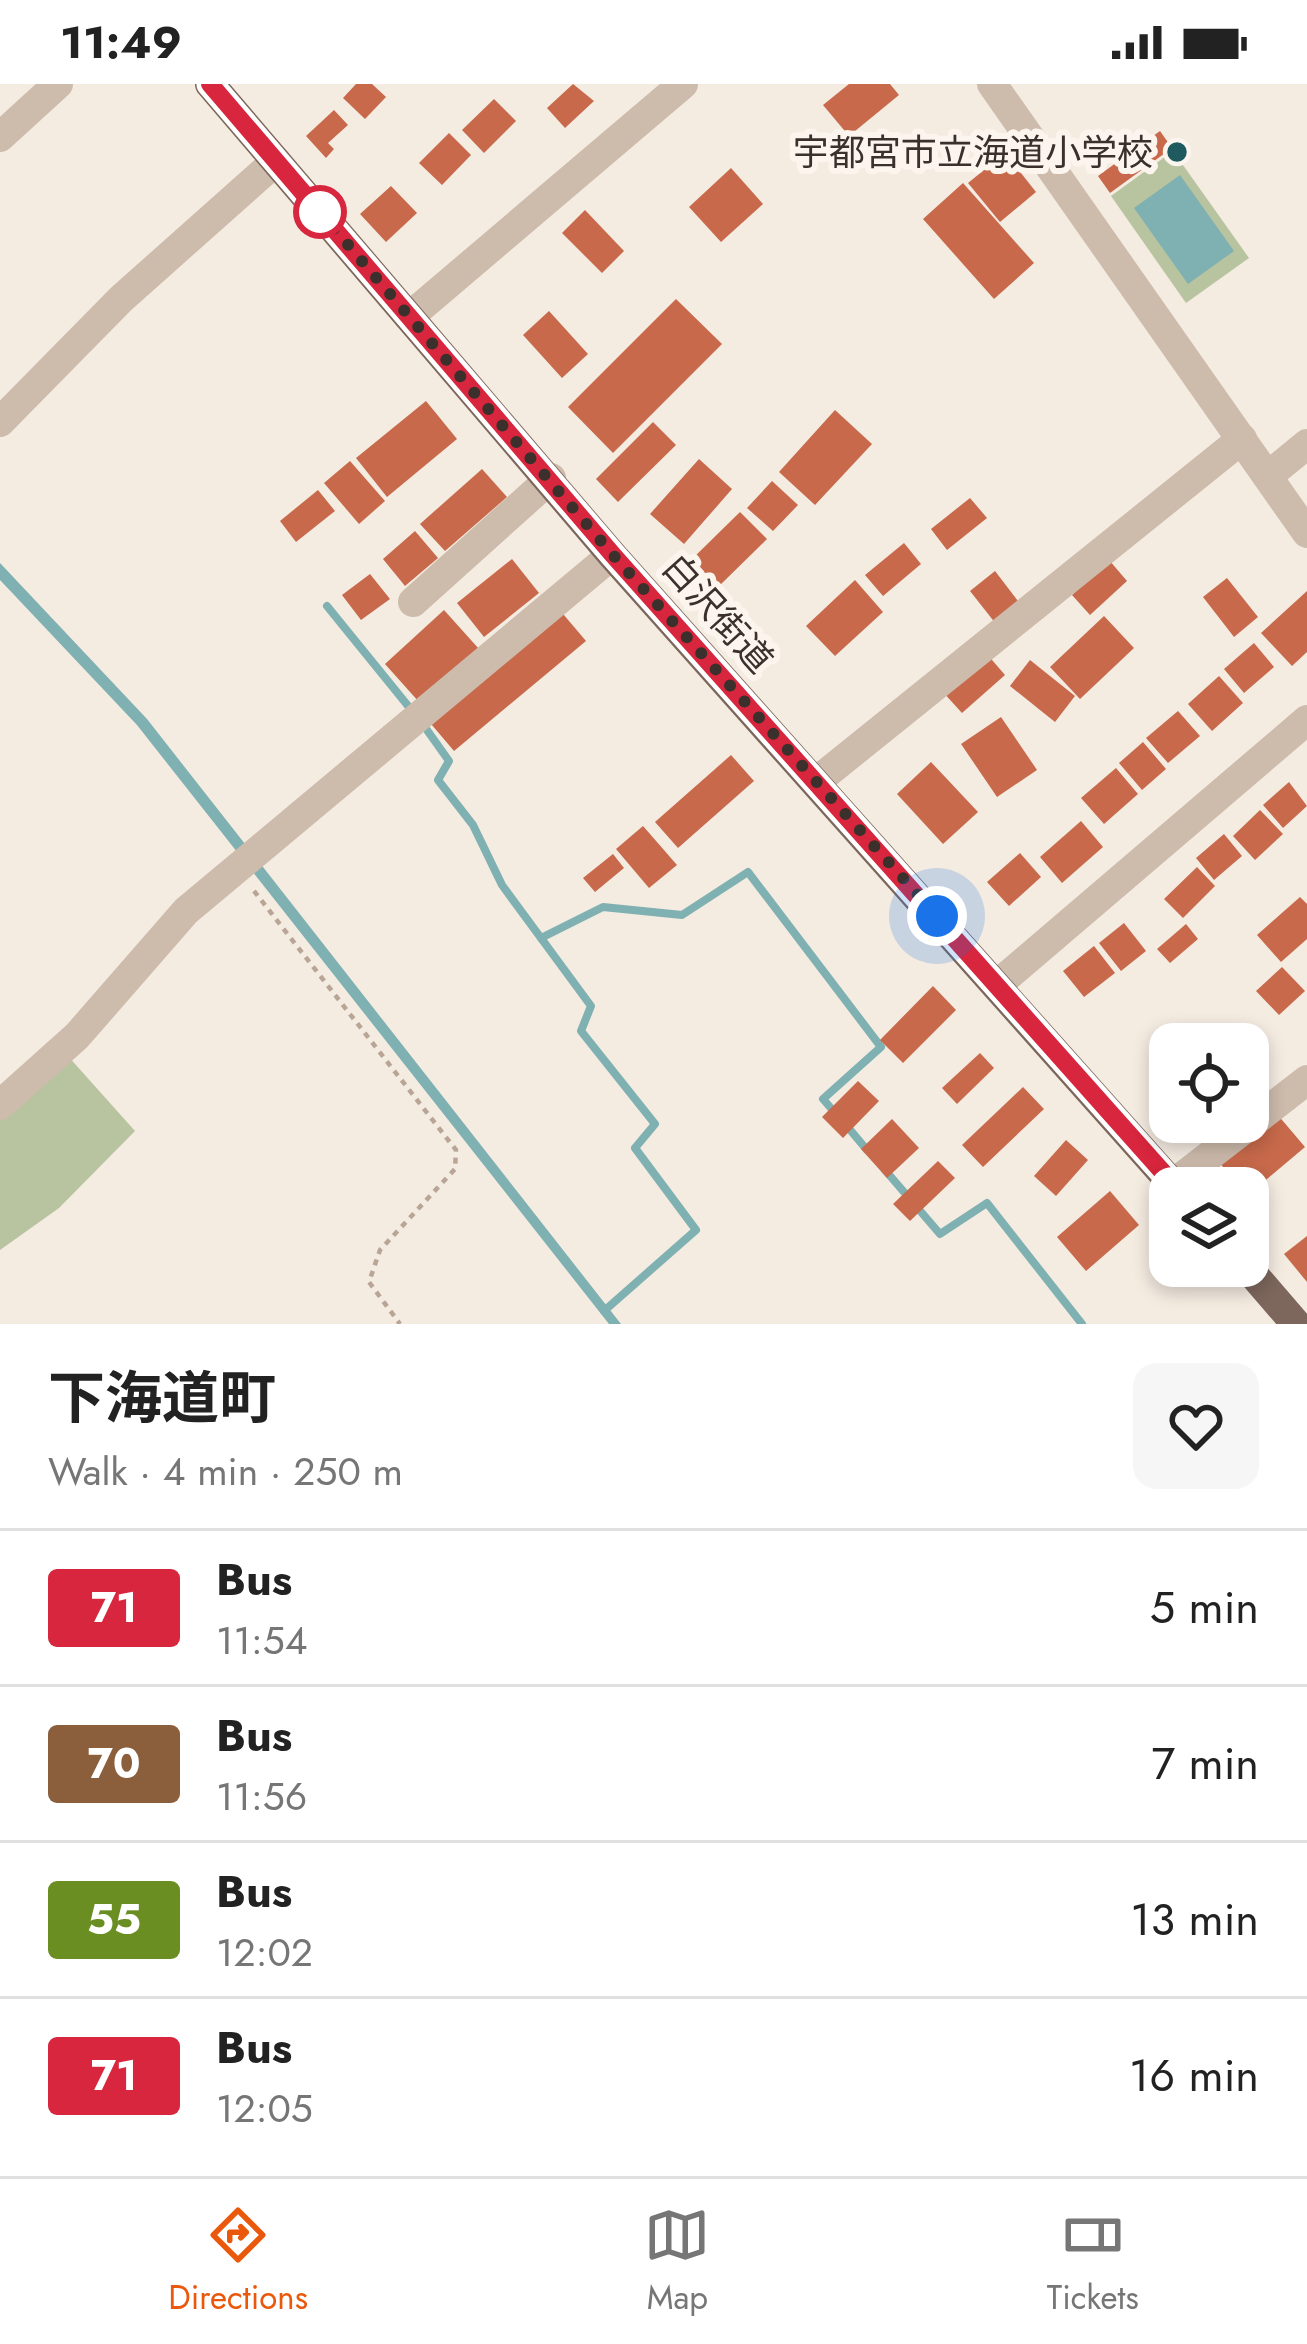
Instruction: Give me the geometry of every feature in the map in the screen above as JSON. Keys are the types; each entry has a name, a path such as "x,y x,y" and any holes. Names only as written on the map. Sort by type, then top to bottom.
{"main road":[{"name":"白沢街道","path":"210,84 613,555 1158,1167"},
{"path":"1264,1287 1296,1324"}],"street":[{"path":"0,137 58,84"},
{"path":"409,317 683,84"},
{"path":"992,84 1307,533"},
{"path":"0,422 121,299 276,161"},
{"path":"817,781 1243,440"},
{"path":"1268,476 1307,444"},
{"path":"412,602 551,478"},
{"path":"0,1106 77,1036 186,911 613,555"},
{"path":"997,985 1307,720"},
{"path":"1199,1167 1307,1080"}],"path":[{"path":"236,867 456,1150 454,1169 380,1250 370,1282 400,1324"}],"green space":[{"path":"1173,151 1249,258 1186,303 1111,196"},
{"path":"67,1055 135,1131 59,1208 0,1250 0,1118"}],"water":[{"path":"1180,175 1234,251 1188,284 1134,208"},
{"path":"0,563 147,719 621,1324 609,1324 137,725 0,580"}],"building":[{"path":"356,84 372,84 386,97 365,119 343,98"},
{"path":"573,84 594,101 565,128 547,108"},
{"path":"849,84 890,84 899,95 849,136 823,105"},
{"path":"494,99 516,121 484,153 462,130"},
{"path":"334,110 348,125 328,143 334,149 326,158 306,136"},
{"path":"1160,131 1172,148 1110,193 1098,176"},
{"path":"449,133 471,155 442,185 419,163"},
{"path":"1005,153 1036,192 1000,222 968,183"},
{"path":"731,168 763,204 721,242 689,207"},
{"path":"963,183 1034,263 994,299 923,219"},
{"path":"391,186 417,213 386,242 360,214"},
{"path":"585,210 624,251 602,273 562,233"},
{"path":"676,299 722,344 613,453 568,407"},
{"path":"549,311 588,354 562,378 523,335"},
{"path":"426,401 457,439 387,497 356,458"},
{"path":"835,410 872,444 815,505 779,472"},
{"path":"653,422 676,445 618,502 596,479"},
{"path":"699,459 732,489 684,544 650,514"},
{"path":"350,461 385,501 359,524 324,483"},
{"path":"482,469 507,497 445,551 420,524"},
{"path":"772,481 798,505 773,531 747,508"},
{"path":"318,490 335,511 296,542 280,521"},
{"path":"970,498 987,518 947,550 931,529"},
{"path":"740,512 767,539 715,590 688,563"},
{"path":"415,531 438,558 405,586 383,559"},
{"path":"904,543 921,564 883,596 865,575"},
{"path":"512,559 539,593 484,637 457,603"},
{"path":"1109,560 1127,581 1090,615 1072,595"},
{"path":"995,571 1021,605 996,624 970,591"},
{"path":"370,574 390,599 361,620 342,595"},
{"path":"1227,578 1258,617 1234,637 1203,597"},
{"path":"855,580 883,612 835,656 806,626"},
{"path":"1307,591 1307,652 1292,666 1261,633"},
{"path":"558,608 586,641 454,751 426,718"},
{"path":"444,610 479,649 419,702 385,664"},
{"path":"1104,616 1134,648 1080,699 1050,667"},
{"path":"1254,643 1274,667 1244,693 1224,669"},
{"path":"986,653 1005,675 962,713 942,691"},
{"path":"1030,660 1075,696 1055,722 1010,686"},
{"path":"1219,676 1243,703 1212,731 1188,704"},
{"path":"1178,711 1200,736 1168,763 1146,738"},
{"path":"1001,717 1037,770 997,797 961,744"},
{"path":"1143,742 1166,769 1142,790 1119,763"},
{"path":"731,755 754,781 678,848 655,822"},
{"path":"931,762 978,812 943,844 897,794"},
{"path":"1116,768 1138,794 1104,824 1081,798"},
{"path":"1289,782 1307,806 1283,828 1263,805"},
{"path":"1260,810 1283,834 1255,860 1233,836"},
{"path":"1081,821 1103,847 1062,883 1040,857"},
{"path":"643,826 677,865 649,888 616,849"},
{"path":"1224,834 1242,856 1214,880 1196,858"},
{"path":"1020,853 1041,877 1009,906 987,882"},
{"path":"613,854 624,868 595,892 583,878"},
{"path":"1197,867 1215,886 1183,918 1164,899"},
{"path":"1300,897 1307,904 1307,939 1281,962 1257,935"},
{"path":"1124,923 1146,951 1121,971 1099,943"},
{"path":"1186,924 1198,939 1170,963 1157,949"},
{"path":"1094,946 1115,973 1084,997 1063,971"},
{"path":"1282,967 1305,991 1279,1015 1256,991"},
{"path":"933,986 956,1010 903,1063 880,1040"},
{"path":"980,1053 994,1068 957,1104 942,1088"},
{"path":"858,1081 879,1101 843,1138 822,1117"},
{"path":"1023,1087 1044,1109 983,1167 962,1145"},
{"path":"1277,1114 1305,1147 1269,1177 1269,1167 1223,1167 1219,1162 1242,1143 1269,1143 1269,1121"},
{"path":"892,1119 919,1148 887,1178 861,1149"},
{"path":"1066,1140 1088,1160 1056,1196 1034,1176"},
{"path":"938,1161 955,1178 910,1221 893,1204"},
{"path":"1110,1191 1139,1225 1086,1271 1057,1237"},
{"path":"1307,1236 1307,1282 1284,1254"}],"waterway":[{"path":"327,606 413,712"},
{"path":"422,723 449,761 438,780 473,825 502,885 591,1006 581,1031 655,1124 635,1148 696,1230 604,1311"},
{"path":"541,938 603,907 682,915 748,872 881,1047 823,1099 836,1114"},
{"path":"846,1125 867,1150"},
{"path":"885,1170 940,1234 987,1203 1082,1324"}],"bus line":[{"name":"71","path":"210,84 613,555 1158,1167"}],"place":[{"name":"宇都宮市立海道小学校","path":"1177,152"}],"route":[{"path":"320,212 613,555 937,916"}]}
